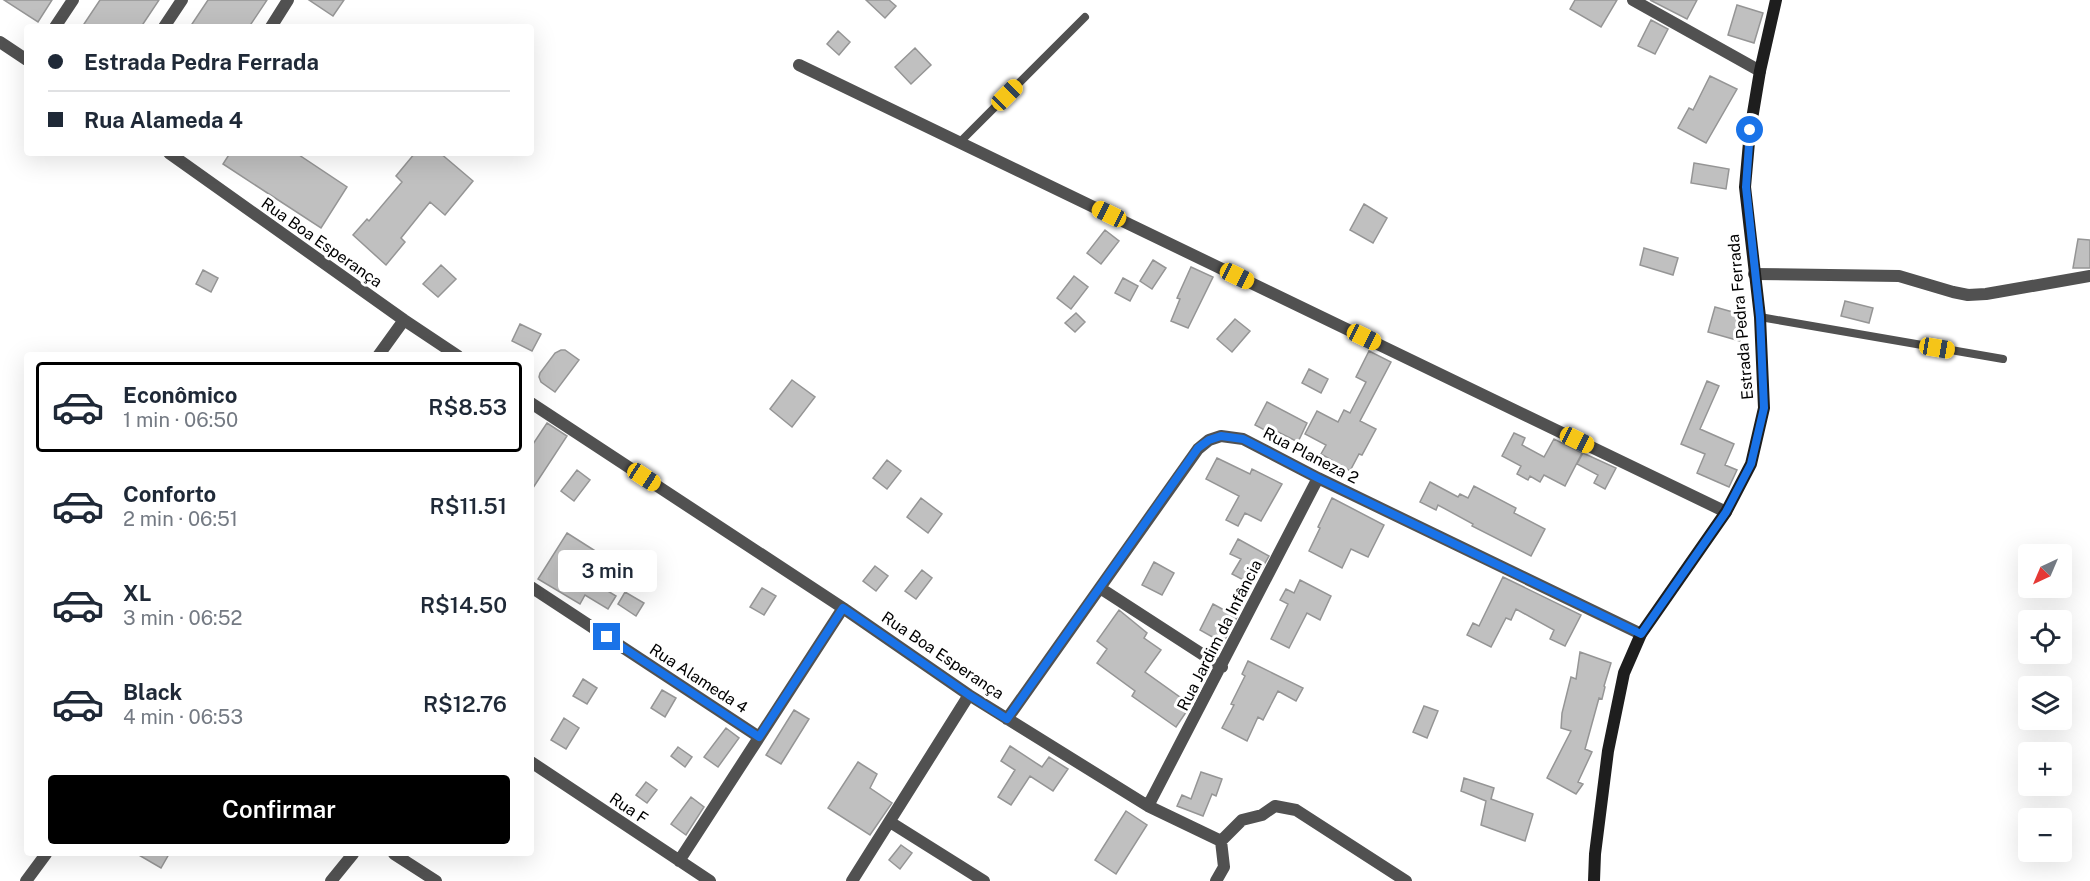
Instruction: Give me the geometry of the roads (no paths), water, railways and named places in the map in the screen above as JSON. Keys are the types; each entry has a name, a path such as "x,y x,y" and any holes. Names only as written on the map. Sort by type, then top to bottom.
{"street":[{"path":"57,24 73,0"},
{"path":"166,24 182,0"},
{"path":"273,24 288,0"},
{"path":"1633,0 1760,71"},
{"name":"Estrada Pedra Ferrada","path":"1594,881 1595,854 1608,751 1624,673 1641,634 1726,512 1751,464 1764,408 1760,317 1746,187 1750,130 1776,0"},
{"path":"0,42 24,58"},
{"path":"800,65 1726,512"},
{"name":"Rua Boa Esperança","path":"182,157 404,320 452,352"},
{"path":"1754,274 1899,276 1968,295 2090,276"},
{"path":"381,352 404,320"},
{"name":"Rua Boa Esperança","path":"534,405 843,608 969,695 1148,806 1221,841"},
{"name":"Rua Planeza 2","path":"1007,719 1198,448 1209,440 1221,436 1243,439 1318,478 1641,634"},
{"name":"Rua Jardim da Infância","path":"1148,806 1318,478"},
{"path":"1100,588 1222,667"},
{"name":"Rua Alameda 4","path":"534,589 759,737"},
{"path":"679,861 843,608"},
{"path":"852,881 969,695"},
{"name":"Rua F","path":"534,764 710,881"},
{"path":"1216,881 1224,867 1221,841 1242,820 1262,815 1275,806 1296,810 1406,881"},
{"path":"890,822 984,881"},
{"path":"26,881 45,856"},
{"path":"331,881 351,856"},
{"path":"397,856 436,881"}],"lane":[{"path":"960,142 1084,17"},
{"path":"1760,317 2003,359"}]}
